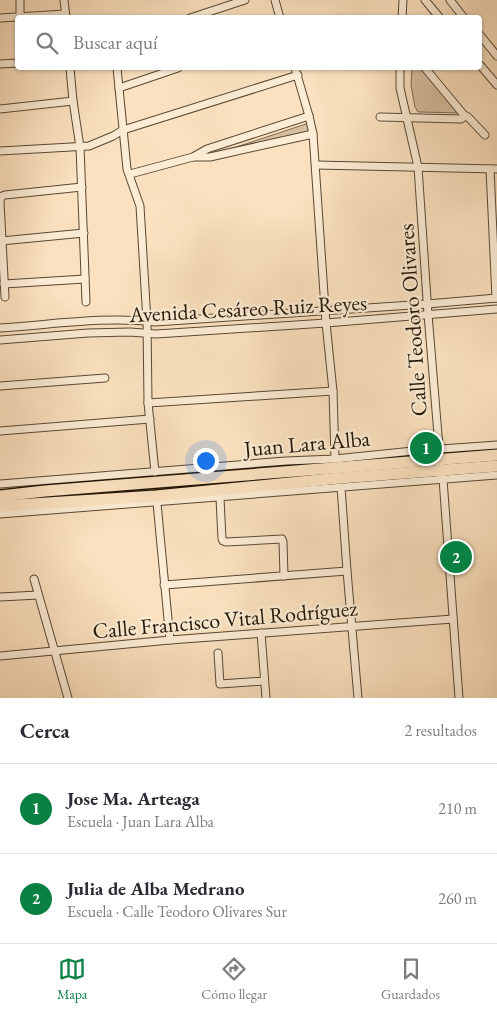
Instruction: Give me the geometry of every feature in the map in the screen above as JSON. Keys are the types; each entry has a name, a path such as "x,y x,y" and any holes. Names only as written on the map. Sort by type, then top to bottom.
{"main road":[{"path":"0,496 214,477 287,467 440,454 497,455"},
{"path":"0,506 146,497 218,495 292,483 340,478 442,475 497,466"},
{"path":"205,468 214,477"},
{"path":"44,491 52,480"},
{"path":"280,492 292,483"},
{"path":"41,504 56,510"}],"street":[{"path":"20,0 20,15"},
{"path":"64,0 66,15"},
{"path":"199,15 245,0"},
{"path":"275,0 279,15"},
{"path":"402,15 403,0"},
{"path":"425,0 438,15"},
{"path":"450,0 462,15"},
{"path":"0,18 15,17"},
{"path":"482,37 497,56"},
{"path":"0,64 15,62"},
{"path":"482,67 497,85"},
{"path":"70,70 72,101 80,146 86,302"},
{"path":"117,70 127,169 140,206 147,321 148,403 155,472"},
{"path":"119,88 172,70"},
{"name":"Calle Teodoro Olivares","path":"400,70 400,88 418,167 427,304 459,698"},
{"path":"427,70 464,115 484,135"},
{"path":"0,151 89,146 123,130 296,71 313,134 326,323 333,391 335,459"},
{"path":"0,109 72,101"},
{"path":"380,117 461,119 464,115"},
{"path":"130,174 193,157 207,149 309,116"},
{"path":"193,157 210,157 313,134"},
{"path":"316,165 493,169 496,298"},
{"path":"5,297 1,241 2,198 82,187"},
{"path":"1,241 84,233"},
{"path":"4,284 85,279"},
{"name":"Avenida Cesáreo Ruiz Reyes","path":"0,328 92,321 129,320 155,322 496,298"},
{"name":"Avenida Cesáreo Ruiz Reyes","path":"0,340 88,333 130,332 147,334 326,323 497,309"},
{"path":"0,386 106,378"},
{"path":"148,403 333,391"},
{"path":"0,431 150,418"},
{"name":"Juan Lara Alba","path":"0,484 205,468 287,467 335,459 440,454 497,445"},
{"path":"0,514 156,503 218,495 341,487 442,475 497,475"},
{"path":"341,487 358,698"},
{"path":"218,495 223,541 282,540 284,576"},
{"path":"156,503 170,640"},
{"path":"164,585 347,571"},
{"path":"34,579 68,698"},
{"path":"0,597 38,596"},
{"name":"Calle Francisco Vital Rodríguez","path":"0,656 170,640 453,619"},
{"path":"261,633 266,698"},
{"path":"218,653 220,684 264,681"}],"shaded area":[{"path":"412,70 423,70 459,113 418,112 415,107 411,85"},
{"path":"309,123 311,132 215,154"}],"place":[{"name":"Jose Ma. Arteaga","path":"426,448"},
{"name":"Julia de Alba Medrano","path":"456,557"}]}
